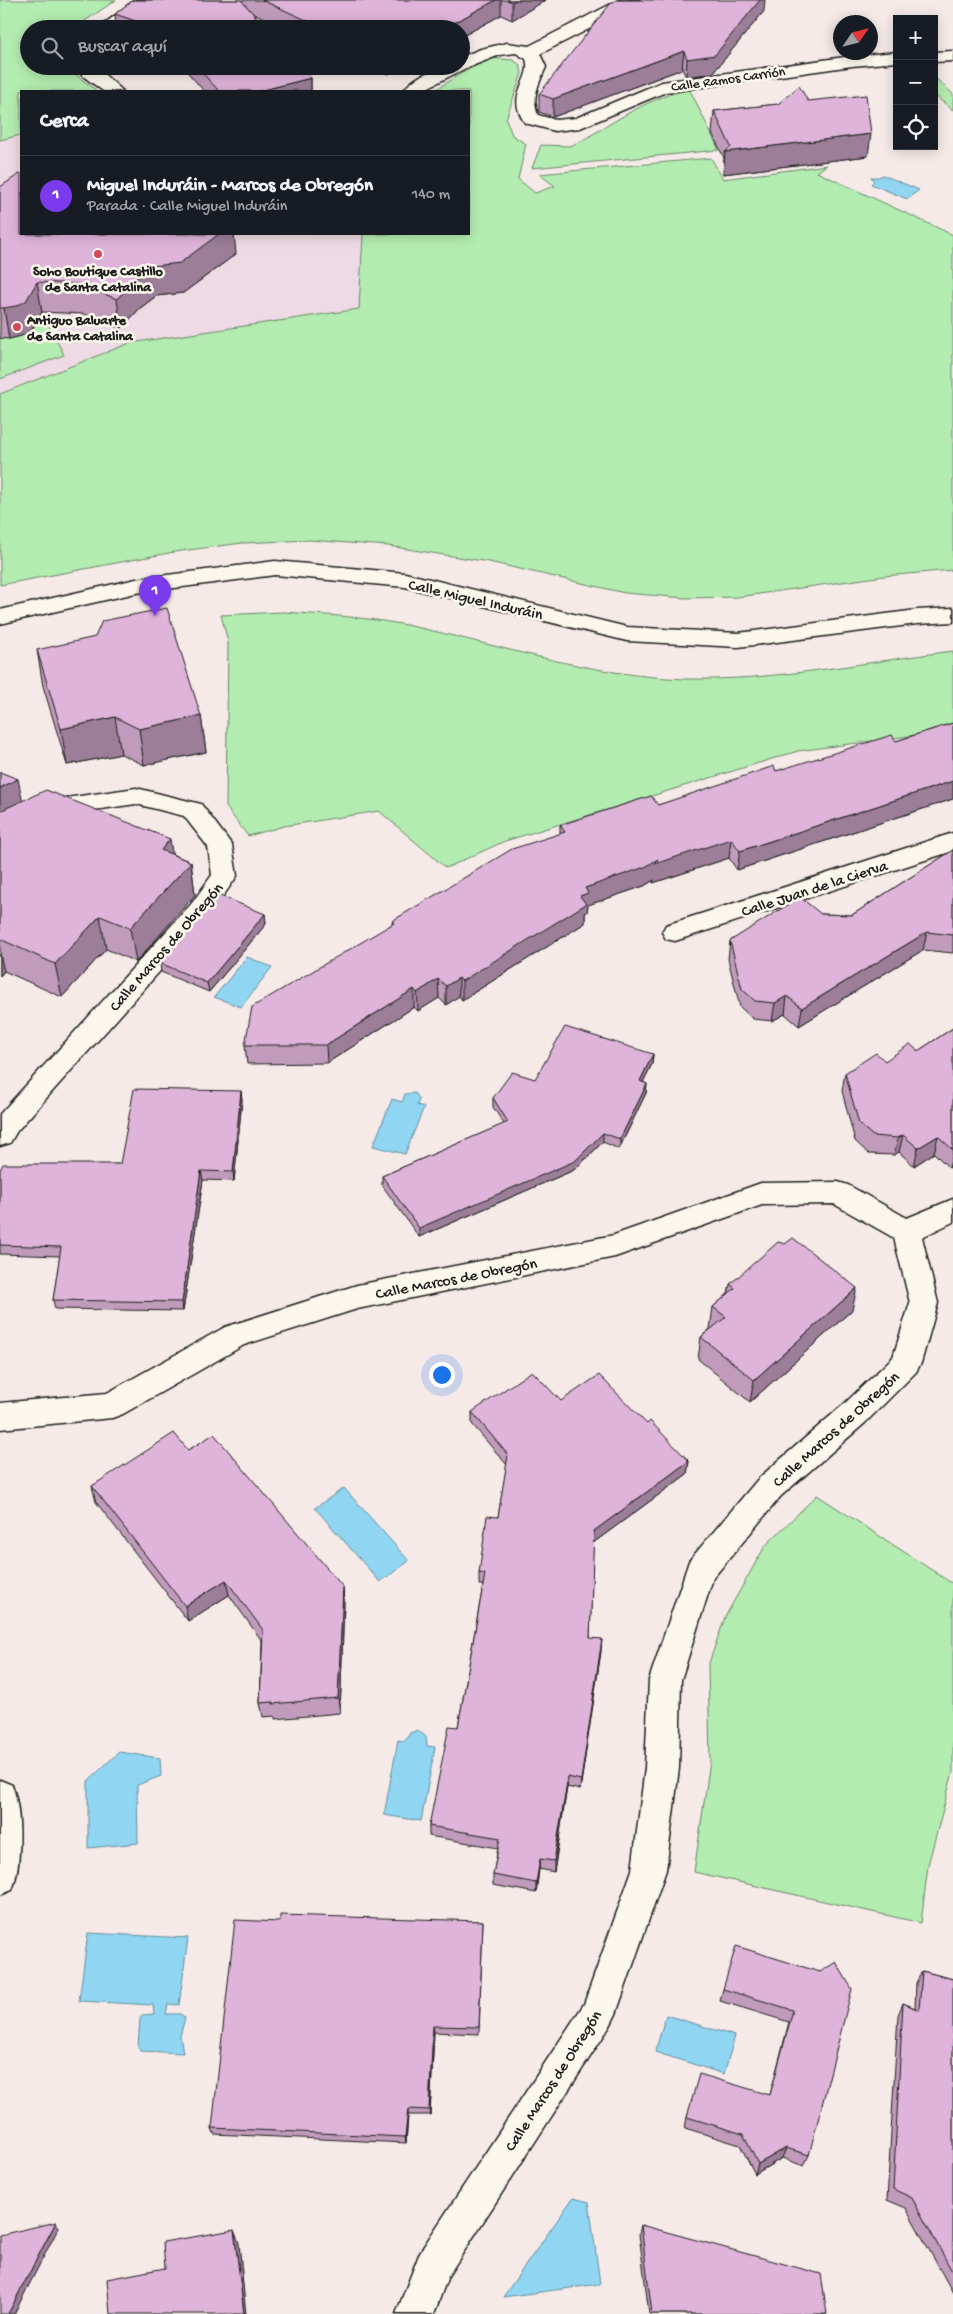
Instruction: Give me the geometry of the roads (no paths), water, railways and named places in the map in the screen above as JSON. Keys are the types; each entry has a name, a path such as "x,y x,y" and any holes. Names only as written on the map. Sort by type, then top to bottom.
{"street":[{"path":"118,20 147,0"},
{"path":"470,60 483,53 504,48 523,50 528,53 632,0"},
{"name":"Calle Ramos Carrión","path":"528,53 533,56 537,67 526,94 525,107 531,119 555,126 580,123 662,87 852,60 893,57"},
{"path":"93,75 113,90"},
{"path":"413,90 439,75"},
{"name":"Calle Miguel Induráin","path":"0,617 136,586 275,568 405,580 627,634 738,640 917,617 953,615"},
{"name":"Calle Marcos de Obregón","path":"0,837 68,805 136,796 192,810 220,845 225,876 201,909 7,1124 0,1135"},
{"name":"Calle Juan de la Cierva","path":"675,932 953,842"},
{"name":"Calle Marcos de Obregón","path":"0,1416 112,1404 234,1336 358,1297 615,1246 761,1194 838,1193 906,1231 924,1303 906,1363 854,1414 770,1487 700,1572 665,1680 662,1768 649,1870 598,2014 432,2265 415,2314"},
{"path":"906,1231 953,1210"},
{"path":"0,1796 2,1825 0,1878"}],"water":[{"path":"883,175 919,190 907,199 871,184 874,181 871,177"},
{"path":"247,957 272,967 241,1007 214,997"},
{"path":"415,1093 419,1099 417,1105 424,1107 405,1154 373,1146 392,1099 402,1102 405,1094"},
{"path":"344,1488 409,1561 380,1582 315,1508"},
{"path":"418,1730 426,1737 427,1746 435,1747 421,1821 384,1815 398,1740 405,1741 410,1733"},
{"path":"119,1752 160,1758 161,1776 137,1785 138,1843 88,1848 88,1781"},
{"path":"88,1933 188,1938 179,2005 168,2004 166,2014 181,2014 185,2018 180,2036 183,2053 140,2051 138,2047 140,2019 142,2015 154,2014 153,2005 79,2001"},
{"path":"666,2015 735,2036 724,2074 655,2052"},
{"path":"573,2198 589,2202 600,2284 503,2297"}],"place":[{"name":"Soho Boutique Castillo de Santa Catalina","path":"98,254"},
{"name":"Antiguo Baluarte de Santa Catalina","path":"17,327"},
{"name":"Miguel Induráin - Marcos de Obregón","path":"155,616"}]}
